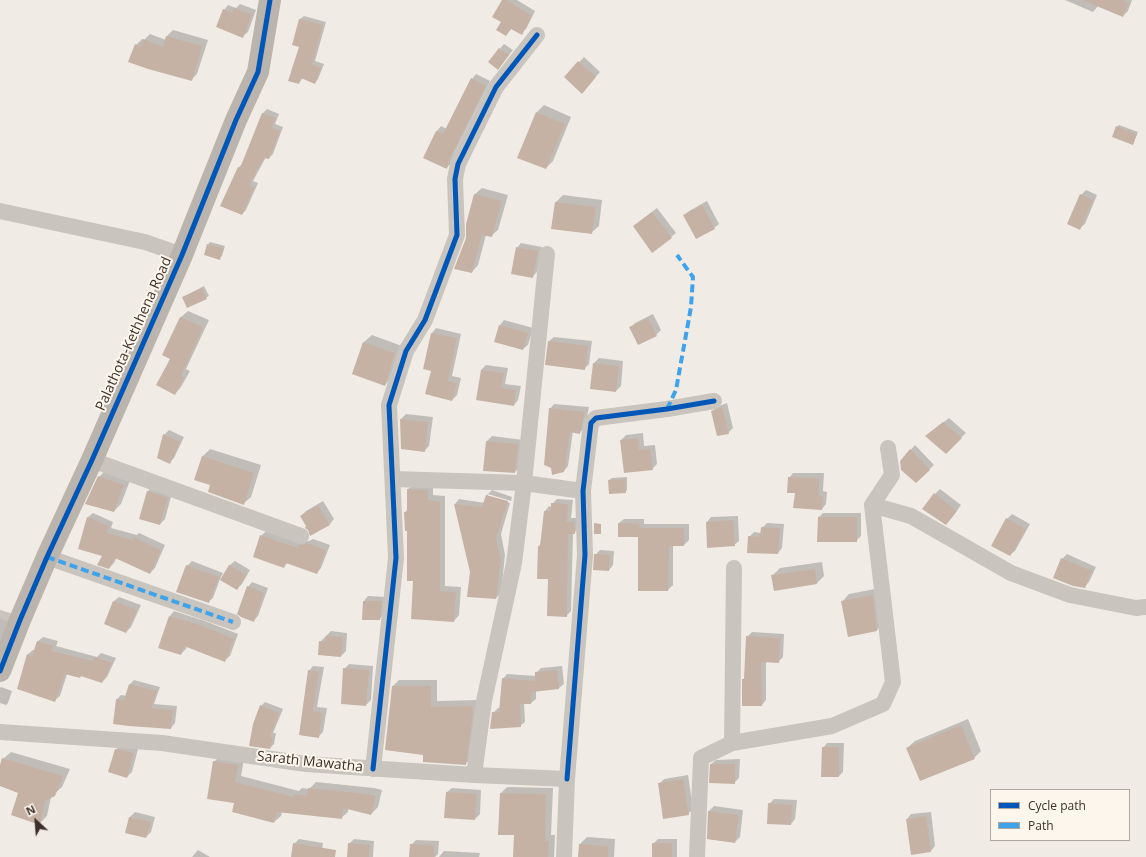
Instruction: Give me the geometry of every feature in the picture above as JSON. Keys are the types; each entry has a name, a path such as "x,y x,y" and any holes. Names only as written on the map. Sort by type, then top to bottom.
{"street":[{"name":"Palathota-Kethhena Road","path":"0,671 10,617 47,557 92,460 182,255 236,120 258,72 270,0"},
{"path":"373,769 396,558 389,405 406,351 425,320 457,235 455,179 458,164 496,87 537,35"},
{"path":"0,211 146,242 182,255"},
{"path":"474,775 484,701 514,563 524,483 547,254"},
{"path":"564,857 567,779 585,555 583,491 591,423 596,418 667,409 714,401"},
{"path":"697,857 701,758 732,743 832,726 883,704 894,682 872,505 892,475 888,448"},
{"path":"92,460 301,536"},
{"path":"392,479 524,483 583,491"},
{"path":"872,505 911,516 1011,573 1070,595 1136,608 1146,608"},
{"path":"47,557 233,622"},
{"path":"732,743 734,568"},
{"name":"Sarath Mawatha","path":"0,732 162,743 306,764 474,775 567,779"}],"building":[{"path":"502,0 506,0 532,16 522,35 511,29 506,36 496,30 501,22 492,17"},
{"path":"1082,0 1123,0 1129,3 1123,17"},
{"path":"234,8 252,15 243,38 216,27 223,9 232,13"},
{"path":"299,19 323,25 312,64 321,68 315,84 301,78 299,84 288,81 299,47 292,45"},
{"path":"166,36 202,46 192,81 128,62 135,44 141,47 143,39 163,47"},
{"path":"499,48 509,55 498,70 488,62"},
{"path":"578,61 596,77 582,94 564,77"},
{"path":"471,78 486,86 449,160 447,169 423,158 436,131 443,134"},
{"path":"536,112 565,124 546,169 517,158"},
{"path":"262,113 275,118 272,128 280,131 269,159 264,158 249,185 254,188 242,215 220,206 238,167 240,168"},
{"path":"1116,126 1137,134 1133,145 1112,137"},
{"path":"474,194 502,201 492,237 482,235 472,273 454,269 466,238 466,224"},
{"path":"1080,194 1093,200 1080,230 1067,224"},
{"path":"555,202 596,207 592,234 551,229"},
{"path":"702,205 715,229 696,239 683,215"},
{"path":"652,212 672,238 652,253 633,226"},
{"path":"207,244 223,248 220,260 204,255"},
{"path":"516,247 538,251 533,278 511,274"},
{"path":"202,288 207,299 187,308 182,297"},
{"path":"180,317 203,327 181,376 184,377 175,395 156,385 170,359 162,355"},
{"path":"648,318 657,336 638,345 629,327"},
{"path":"499,325 528,333 523,350 494,342"},
{"path":"431,333 457,338 448,381 457,383 452,401 425,394 431,371 423,369"},
{"path":"548,341 588,346 585,370 545,365"},
{"path":"363,342 395,353 385,386 352,374"},
{"path":"593,363 619,366 616,392 590,389"},
{"path":"481,370 504,373 501,388 516,390 514,406 476,400"},
{"path":"722,407 729,434 717,436 711,411"},
{"path":"549,408 585,412 580,434 570,432 564,472 552,475 551,468 544,465"},
{"path":"400,419 428,422 425,452 401,449"},
{"path":"943,422 962,438 946,454 925,436"},
{"path":"163,434 180,442 170,464 157,458"},
{"path":"638,438 639,450 650,449 653,470 624,473 620,440"},
{"path":"486,441 518,444 515,473 483,471"},
{"path":"910,449 930,470 916,483 901,470 900,461"},
{"path":"202,456 254,473 244,505 208,492 210,485 194,480"},
{"path":"98,476 124,485 114,512 85,504"},
{"path":"788,477 819,478 819,496 823,496 822,510 793,508 795,493 787,493"},
{"path":"625,479 626,493 609,494 608,480"},
{"path":"407,489 428,490 428,500 440,502 440,591 456,592 454,622 411,619 413,581 407,581 407,531 405,531 404,512 407,512"},
{"path":"147,491 168,498 160,525 139,519"},
{"path":"934,493 957,511 946,525 922,509"},
{"path":"486,495 508,501 496,539 501,560 496,599 467,597 470,572 454,504 482,507"},
{"path":"551,503 568,504 567,522 574,522 575,534 568,534 567,617 547,616 548,579 537,579 538,546 540,546 544,511 551,511"},
{"path":"318,505 330,525 310,536 300,516"},
{"path":"87,517 109,526 107,533 133,540 133,537 161,550 150,574 115,558 109,569 97,565 102,556 78,549"},
{"path":"818,517 857,517 857,542 817,542"},
{"path":"1006,518 1026,529 1010,556 991,546"},
{"path":"733,520 735,546 707,548 706,522"},
{"path":"594,523 601,524 601,534 594,534"},
{"path":"618,523 640,524 639,528 684,528 684,546 669,546 668,591 638,591 638,537 618,537"},
{"path":"761,527 780,528 778,554 747,553 748,536 760,537"},
{"path":"260,535 298,548 299,545 307,543 326,550 317,574 286,563 284,568 253,557"},
{"path":"594,554 610,555 609,571 593,570"},
{"path":"1061,558 1092,571 1085,588 1073,586 1053,578"},
{"path":"186,565 219,577 209,603 176,592"},
{"path":"229,565 246,575 237,590 220,580"},
{"path":"815,569 817,584 774,591 771,575"},
{"path":"247,586 264,593 254,622 237,614"},
{"path":"873,595 877,631 848,637 841,601"},
{"path":"113,601 137,610 126,633 104,624"},
{"path":"363,601 382,601 380,620 362,620"},
{"path":"169,616 200,625 234,639 225,662 184,646 181,655 158,648"},
{"path":"326,636 343,637 341,657 318,655 319,641 325,642"},
{"path":"746,636 780,638 779,663 761,662 762,706 742,706 742,679 744,679"},
{"path":"37,641 53,646 52,651 93,661 95,657 112,663 102,683 81,676 80,678 65,674 55,702 17,689 27,654 32,656"},
{"path":"343,668 369,670 366,706 341,704"},
{"path":"308,670 319,672 313,711 322,713 319,738 299,735"},
{"path":"557,670 559,689 532,692 531,704 520,704 521,727 490,729 492,712 499,712 502,678 535,681 535,672"},
{"path":"129,684 157,691 151,708 173,710 171,729 113,724 116,699 124,700"},
{"path":"392,686 431,686 431,707 472,706 473,713 466,765 423,762 423,755 385,750"},
{"path":"260,705 279,713 270,737 273,737 270,749 249,746 253,724"},
{"path":"961,725 975,759 920,781 906,748"},
{"path":"822,747 839,747 839,777 821,777"},
{"path":"115,749 134,753 127,778 108,772"},
{"path":"2,758 63,776 55,796 45,801 40,825 11,815 18,793 0,786 0,765"},
{"path":"213,761 238,765 235,782 294,797 294,794 307,796 308,788 376,796 371,815 343,808 342,819 277,812 274,823 232,812 234,803 207,799"},
{"path":"710,764 735,764 735,784 709,783"},
{"path":"683,779 689,815 663,819 658,783"},
{"path":"446,792 477,794 475,820 444,818"},
{"path":"500,793 546,794 545,841 549,841 548,857 513,857 514,835 498,835"},
{"path":"768,803 792,805 791,825 767,824"},
{"path":"708,811 739,815 735,843 707,839"},
{"path":"926,816 931,852 911,855 906,819"},
{"path":"129,817 151,822 146,838 125,833"},
{"path":"293,843 336,850 335,857 291,857"},
{"path":"348,843 370,845 369,857 347,857"},
{"path":"652,843 672,843 672,857 652,857"},
{"path":"410,844 434,845 434,857 409,857"},
{"path":"579,844 608,846 608,857 578,857"}],"marked path":[{"path":"667,409 676,390 691,307 693,277 677,255"},
{"path":"47,557 233,622"}],"cycle path":[{"path":"0,671 47,557 92,460 182,255 236,120 258,72 270,0"},
{"path":"373,769 396,558 389,405 406,351 425,320 457,235 455,179 458,164 496,87 537,35"},
{"path":"567,779 585,555 583,491 591,423 596,418 667,409 714,401"}]}
